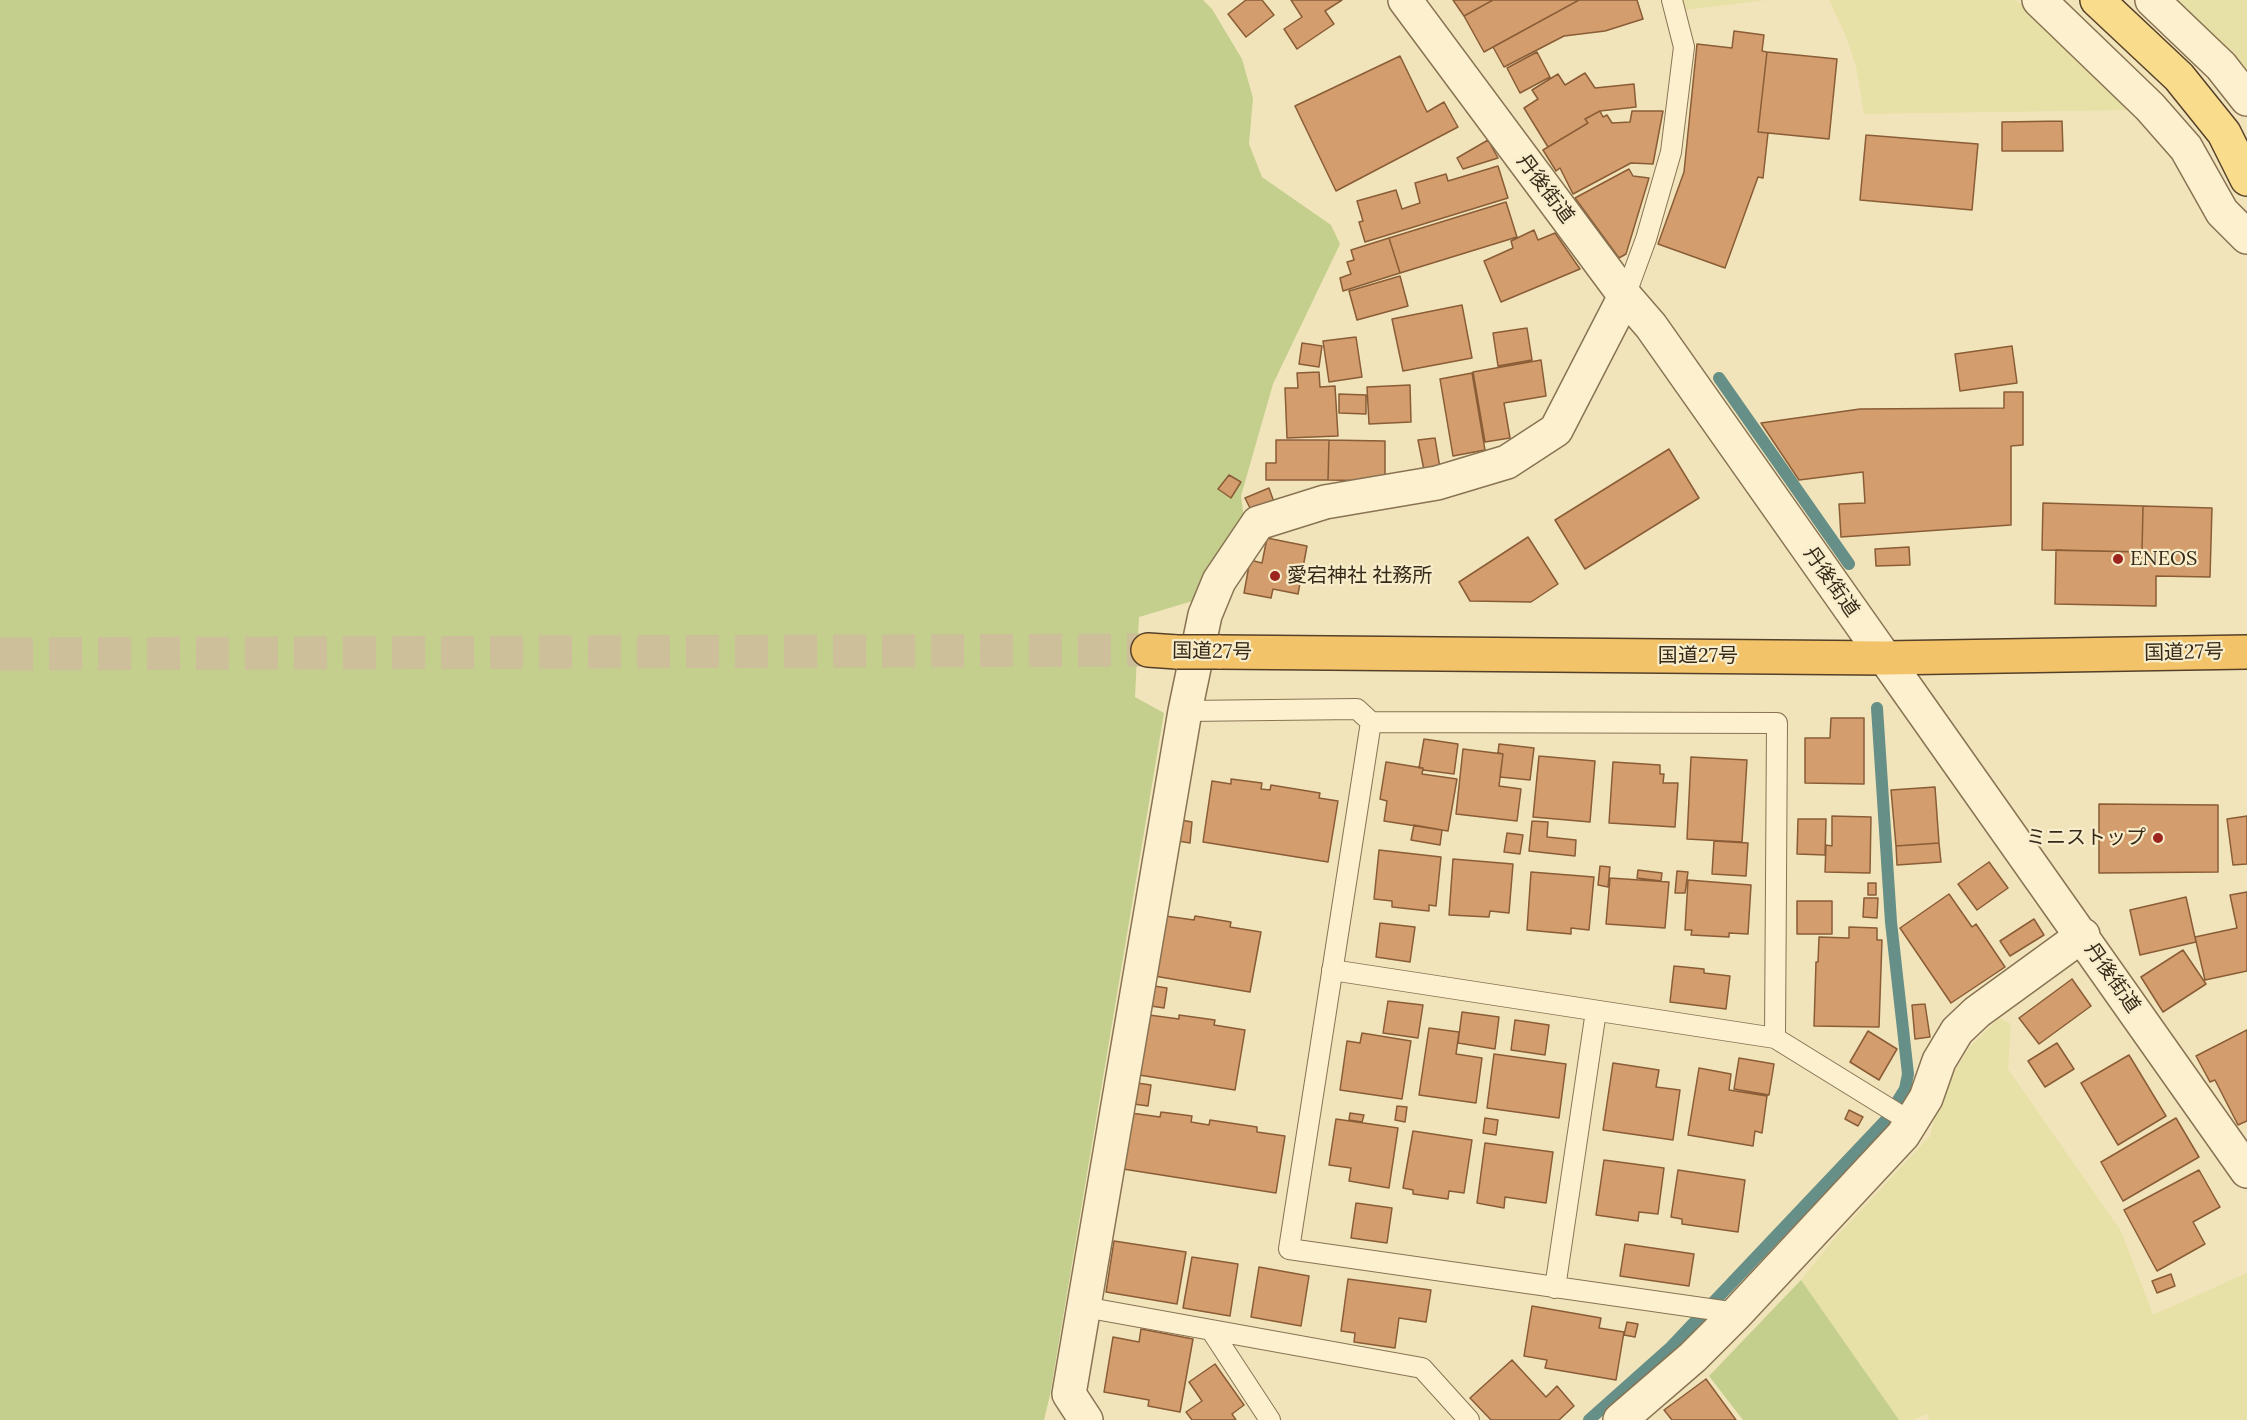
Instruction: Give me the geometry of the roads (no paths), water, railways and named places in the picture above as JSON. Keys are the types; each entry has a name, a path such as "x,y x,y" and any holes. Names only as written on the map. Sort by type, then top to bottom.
{"highway":[{"name":"国道27号","path":"1163,651 1885,658 2247,652"}],"main road":[{"path":"2097,0 2179,78 2224,134 2247,179"}],"street":[{"name":"丹後街道","path":"1405,0 1625,296 1651,326 2083,935 2247,1171"},
{"path":"2039,0 2150,106 2186,148 2222,212 2247,237"},
{"path":"2152,0 2221,66 2247,99"},
{"path":"1086,1420 1069,1394 1185,711 1205,615 1219,581 1258,523 1325,502 1437,483 1507,462 1556,430 1625,296"},
{"path":"1620,1420 1694,1357 1727,1312 1904,1135 1898,1115 1926,1098 1939,1061 1957,1031 1977,1012 2083,935"}],"lane":[{"path":"1625,296 1646,239 1671,152 1684,47 1672,0"},
{"path":"1185,711 1357,709 1371,722 1777,723 1775,1038"},
{"path":"1371,722 1289,1250 1727,1312"},
{"path":"1332,970 1775,1038 1898,1115"},
{"path":"1555,1288 1596,1011"},
{"path":"1084,1307 1422,1368 1469,1420"},
{"path":"1211,1330 1270,1420"}],"waterway":[{"path":"1719,378 1849,564"},
{"path":"1589,1420 1671,1347 1886,1120 1905,1089 1908,1074 1891,922 1877,708"}],"tunnel":[{"path":"0,654 1148,650"}],"place":[{"name":"ENEOS","path":"2118,559"},
{"name":"愛宕神社 社務所","path":"1275,576"},
{"name":"ミニストップ","path":"2158,838"}]}
